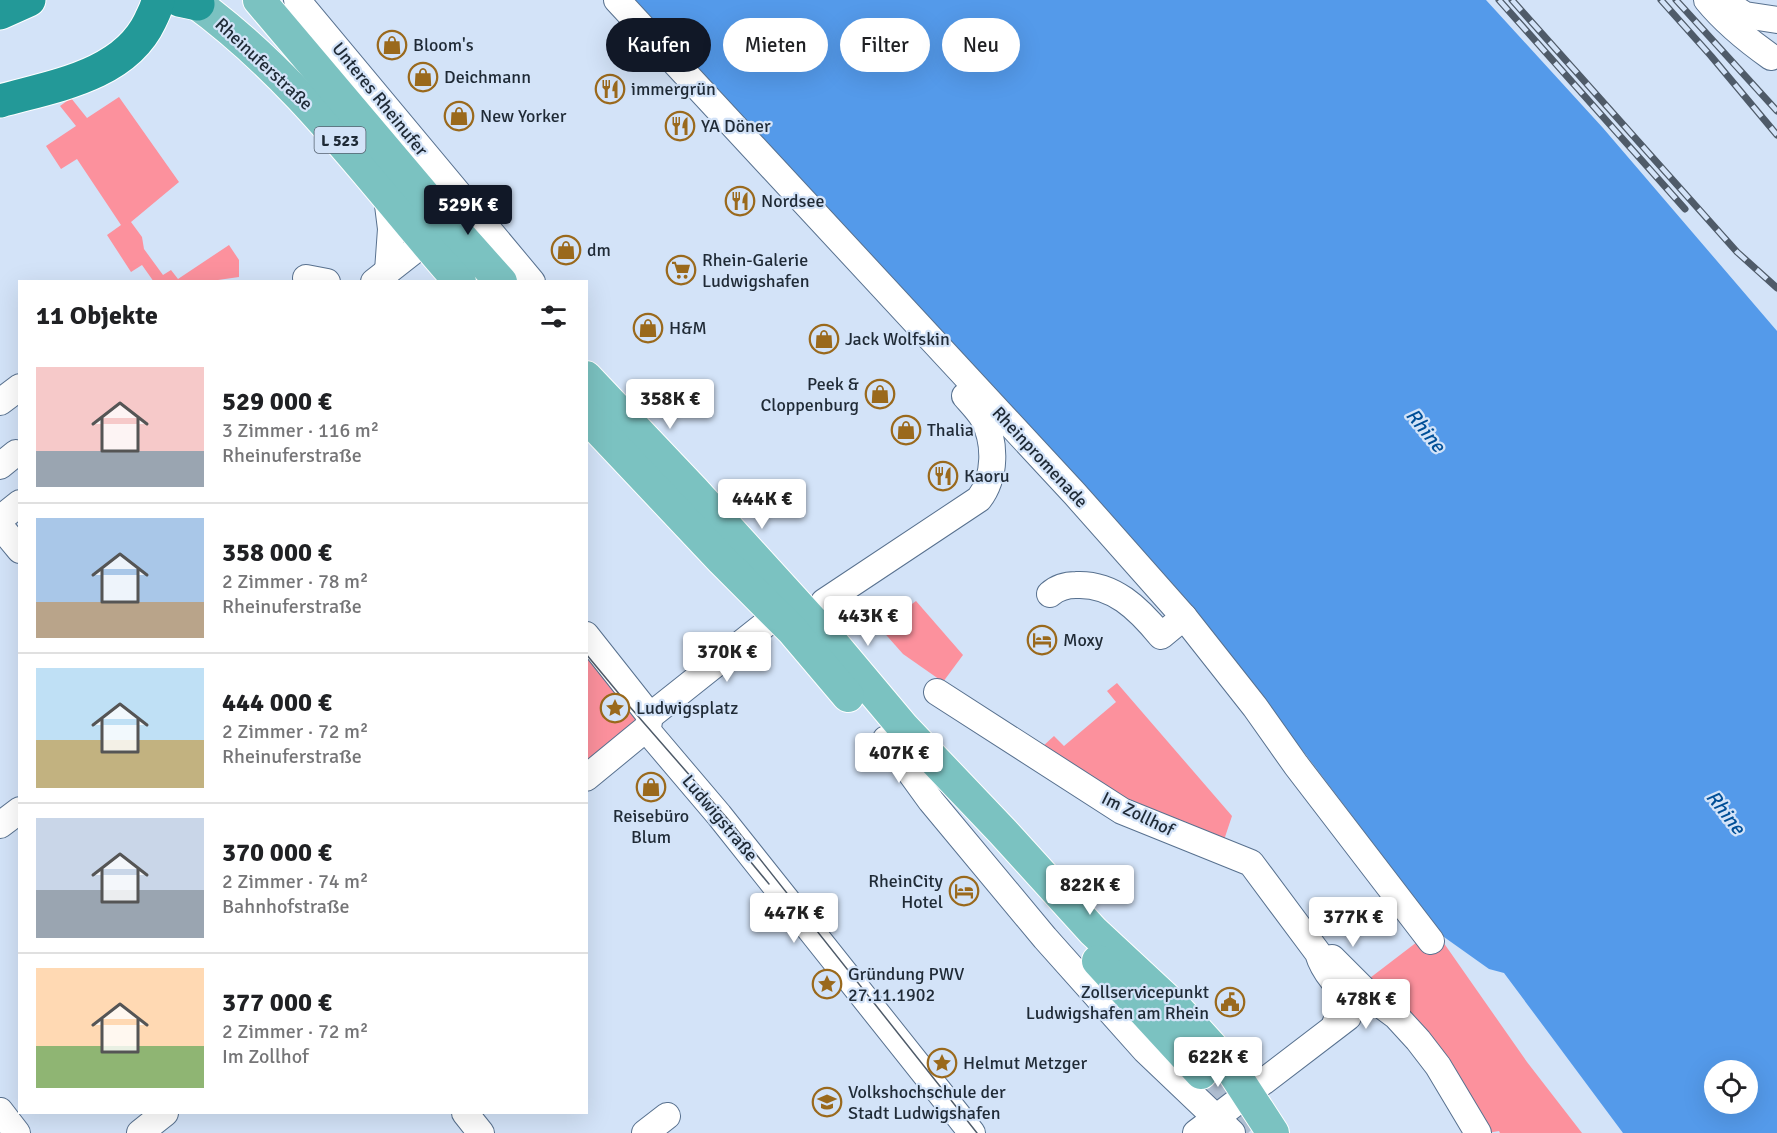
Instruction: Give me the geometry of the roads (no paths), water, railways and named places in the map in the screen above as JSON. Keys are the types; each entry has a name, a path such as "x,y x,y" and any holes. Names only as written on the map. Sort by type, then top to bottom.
{"highway":[{"path":"0,101 98,70 124,55 144,33 157,7 158,0"}],"main road":[{"name":"Rheinuferstraße","path":"259,0 499,280"},
{"name":"Rheinuferstraße","path":"190,1 291,85 324,120 458,280"},
{"path":"588,379 798,606 894,733 1031,889 1201,1073"},
{"path":"588,418 798,606"},
{"path":"894,733 1003,832 1093,931 1178,1010 1230,1067 1273,1133"}],"street":[{"name":"Unteres Rheinufer","path":"297,0 530,280"},
{"name":"Rheinpromenade","path":"616,0 952,360 1184,617 1431,941"},
{"path":"1707,0 1774,66"},
{"path":"1721,0 1745,15 1777,20"},
{"path":"1774,66 1773,37 1777,31"},
{"path":"381,276 391,229 387,197"},
{"path":"381,276 425,242 449,248 478,280"},
{"path":"588,776 648,723 798,606 979,499 992,468 992,449 988,429 976,408 958,389 952,360"},
{"path":"0,402 18,388"},
{"path":"0,466 18,453"},
{"path":"0,519 18,506"},
{"path":"0,526 18,548"},
{"path":"1050,594 1057,588 1083,584 1105,589 1136,608 1161,636 1184,617"},
{"name":"Ludwigstraße","path":"588,638 648,723 719,815 972,1133"},
{"name":"Im Zollhof","path":"937,692 1122,811 1251,863 1318,953 1321,963 1341,992 1340,1011 1334,1027"},
{"path":"894,733 931,801 1045,939 1145,1050 1224,1125"},
{"path":"0,825 18,812"},
{"name":"Im Zollhof","path":"1318,953 1330,956 1373,999"},
{"path":"1196,1133 1224,1125 1247,1094 1373,999 1396,1016 1418,1040 1438,1066 1478,1133"},
{"path":"0,1111 17,1133"},
{"path":"140,1133 164,1114"},
{"path":"466,1114 481,1133"},
{"path":"645,1133 667,1116"}],"water":[{"name":"Rhine","path":"630,0 1486,0 1603,128 1777,331 1777,1133 1623,1133 1504,973 1489,969 1444,937 1306,755 1190,610 696,72 711,72 711,18 647,18"}],"tunnel":[{"path":"1201,1073 1255,1126"}],"tram line":[{"path":"588,656 733,825 977,1133"},
{"path":"683,780 769,884"}],"railway":[{"path":"1499,0 1685,209"},
{"path":"1512,0 1737,252 1777,288"},
{"path":"1661,0 1777,135"},
{"path":"1676,0 1777,111"}],"place":[{"name":"Bloom's","path":"392,45"},
{"name":"Deichmann","path":"423,77"},
{"name":"immergrün","path":"610,89"},
{"name":"New Yorker","path":"459,116"},
{"name":"YA Döner","path":"680,126"},
{"name":"Nordsee","path":"740,201"},
{"name":"dm","path":"566,250"},
{"name":"Rhein-Galerie Ludwigshafen","path":"681,270"},
{"name":"H&M","path":"648,328"},
{"name":"Jack Wolfskin","path":"824,339"},
{"name":"Peek & Cloppenburg","path":"880,394"},
{"name":"Thalia","path":"906,430"},
{"name":"Kaoru","path":"943,476"},
{"name":"Moxy","path":"1042,640"},
{"name":"Ludwigsplatz","path":"615,708"},
{"name":"Reisebüro Blum","path":"651,787"},
{"name":"RheinCity Hotel","path":"964,891"},
{"name":"Gründung PWV 27.11.1902","path":"827,984"},
{"name":"Zollservicepunkt Ludwigshafen am Rhein","path":"1230,1002"},
{"name":"Helmut Metzger","path":"942,1063"},
{"name":"Volkshochschule der Stadt Ludwigshafen","path":"827,1102"}]}
